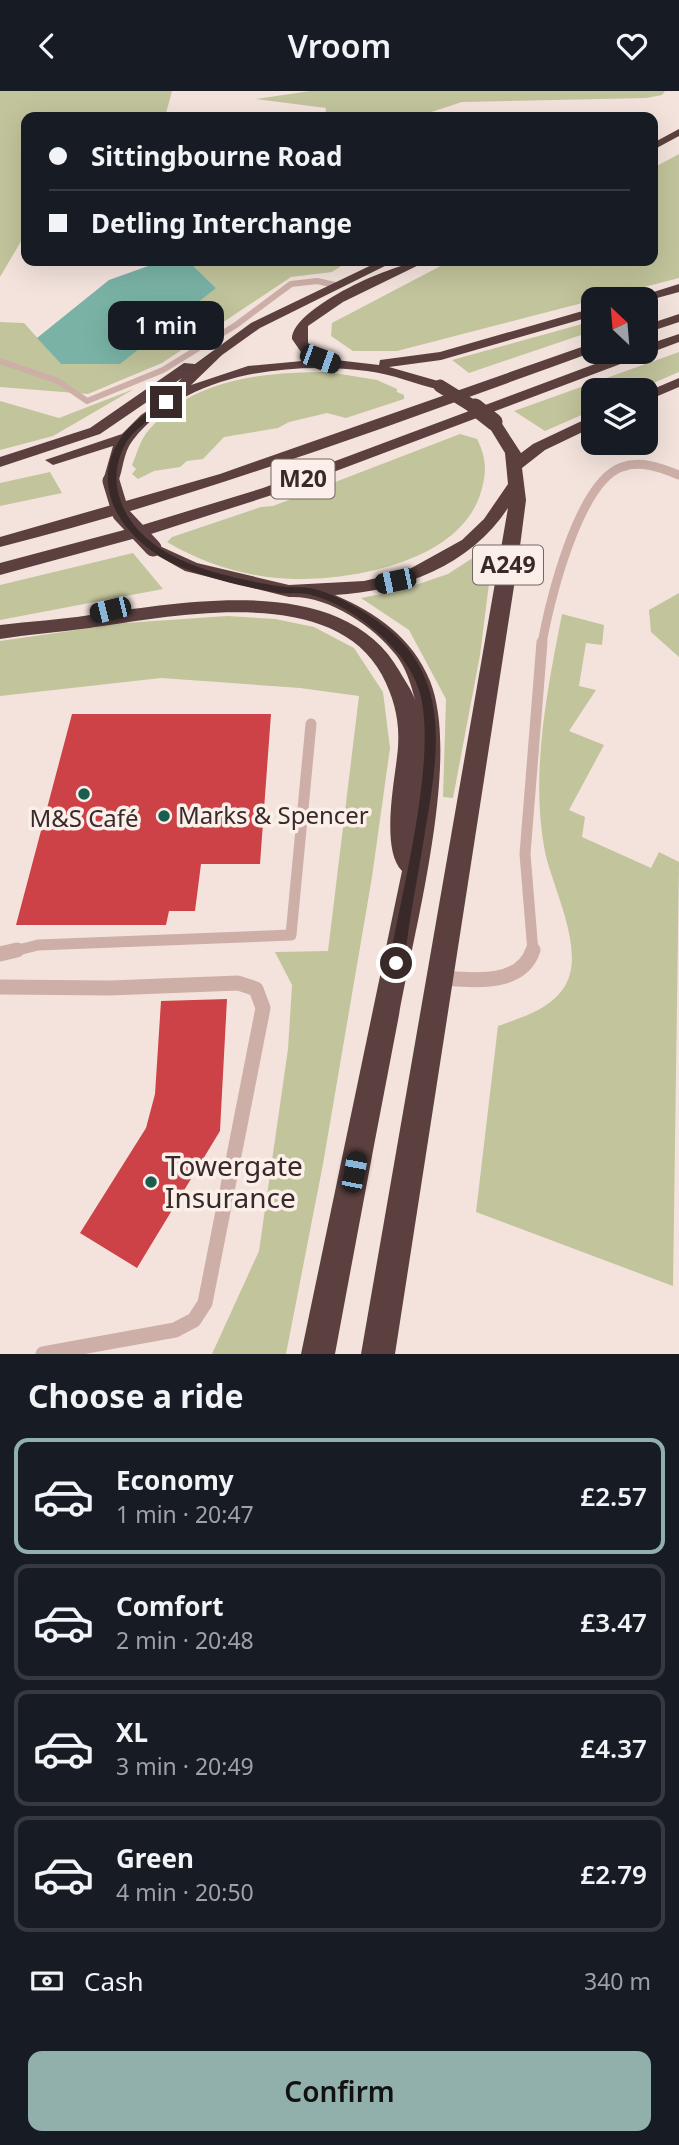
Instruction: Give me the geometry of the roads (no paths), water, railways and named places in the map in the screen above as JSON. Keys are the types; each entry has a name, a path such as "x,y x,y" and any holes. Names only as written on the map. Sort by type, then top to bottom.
{"highway":[{"path":"658,144 679,132"},
{"path":"658,158 664,155"},
{"path":"0,462 95,431 198,360 335,285 378,266"},
{"path":"334,363 308,352 300,342 299,334 304,322 350,295 411,266"},
{"path":"658,294 679,288"},
{"path":"355,365 440,356 581,315"},
{"path":"658,325 679,319"},
{"path":"658,345 679,338"},
{"path":"0,473 82,453 124,438 166,402 218,351"},
{"name":"M20","path":"0,542 155,500 275,463 581,351"},
{"path":"166,402 197,386 239,374 279,367 334,363 394,371 440,386 469,402 494,422 510,446 516,475"},
{"name":"M20","path":"0,569 119,537 270,491 607,364"},
{"path":"658,392 679,382"},
{"path":"124,438 114,460 111,481 117,505 125,521 153,548 191,568 278,589 313,592 395,581 441,562 485,529 516,475 539,447 581,427"},
{"name":"A249","path":"378,1354 518,500 516,475"},
{"path":"45,626 170,597 278,589"},
{"path":"313,592 380,627 404,652 425,689 432,730 423,815 411,885 318,1354"},
{"path":"0,632 173,610 243,607 300,612 353,631 385,660 402,694 407,713 411,744 402,815 411,885"}],"lane":[{"path":"0,361 58,381 87,401 163,370 236,325 290,285 317,281 335,285"},
{"path":"440,978 467,979 511,973 530,958 534,942 525,874 525,844 538,672 547,615 585,505 602,478 621,466 636,463 655,465 679,475"},
{"path":"0,954 38,944 291,935 311,723"},
{"path":"0,987 249,985 261,997 263,1017 215,1258 200,1314 175,1330 43,1354"}],"water":[{"path":"148,266 193,266 216,288 120,364 61,364 37,338 109,280"}],"place":[{"name":"M&S Café","path":"84,794"},
{"name":"Marks & Spencer","path":"164,816"},
{"name":"Towergate Insurance","path":"151,1182"}]}
